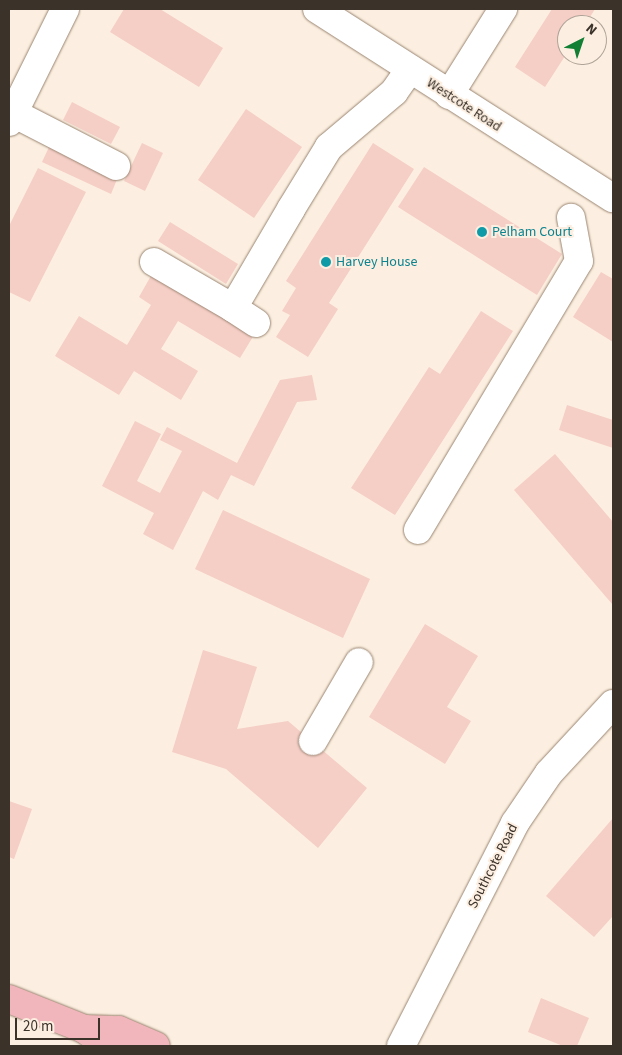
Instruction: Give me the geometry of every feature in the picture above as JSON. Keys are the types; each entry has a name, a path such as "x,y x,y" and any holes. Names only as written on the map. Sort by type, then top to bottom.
{"main road":[{"path":"9,999 84,1028 107,1046"},
{"path":"84,1028 119,1030 156,1046"}],"street":[{"path":"65,9 11,118 116,166"},
{"name":"Westcote Road","path":"317,9 613,198"},
{"path":"449,94 502,9"},
{"path":"233,308 329,146 394,92 410,70"},
{"path":"418,530 579,261 571,218"},
{"path":"154,262 256,323"},
{"path":"313,741 359,662"},
{"name":"Southcote Road","path":"402,1046 515,823 555,766 613,704"}],"building":[{"path":"124,9 160,9 223,48 199,87 110,32"},
{"path":"552,9 595,9 591,15 557,15 557,65 559,65 545,87 515,67"},
{"path":"72,102 120,127 111,144 63,120"},
{"path":"246,109 302,147 254,218 198,180"},
{"path":"142,143 163,153 145,191 124,181"},
{"name":"Harvey House","path":"373,143 414,169 329,303 338,309 308,357 276,337 290,315 282,311 296,288 286,281"},
{"path":"50,145 118,177 111,194 42,162"},
{"name":"Pelham Court","path":"424,167 562,254 537,295 398,207"},
{"path":"38,168 86,192 30,302 9,292 9,226"},
{"path":"170,222 238,264 226,284 158,241"},
{"path":"601,272 613,279 613,342 573,317"},
{"path":"152,274 254,335 240,358 178,321 161,349 198,371 181,400 134,371 119,395 55,356 79,316 127,345 151,305 139,297"},
{"path":"481,311 513,331 395,515 351,488 429,367 440,374"},
{"path":"312,375 317,400 297,402 254,486 231,475 218,500 203,491 173,550 143,534 154,513 102,486 135,421 161,434 137,481 160,493 182,451 160,440 167,427 237,463 280,380"},
{"path":"567,405 613,420 613,448 559,430"},
{"path":"555,454 613,522 613,605 514,490"},
{"path":"223,510 370,579 343,638 195,569"},
{"path":"425,624 478,656 447,707 471,721 445,764 369,717"},
{"path":"203,650 257,667 237,729 288,721 367,788 318,848 226,769 172,752"},
{"path":"9,801 32,809 14,859 9,857"},
{"path":"613,818 613,916 594,937 546,896"},
{"path":"541,998 589,1018 577,1046 563,1046 528,1032"}],"place":[{"name":"Pelham Court","path":"482,232"},
{"name":"Harvey House","path":"326,262"}]}
